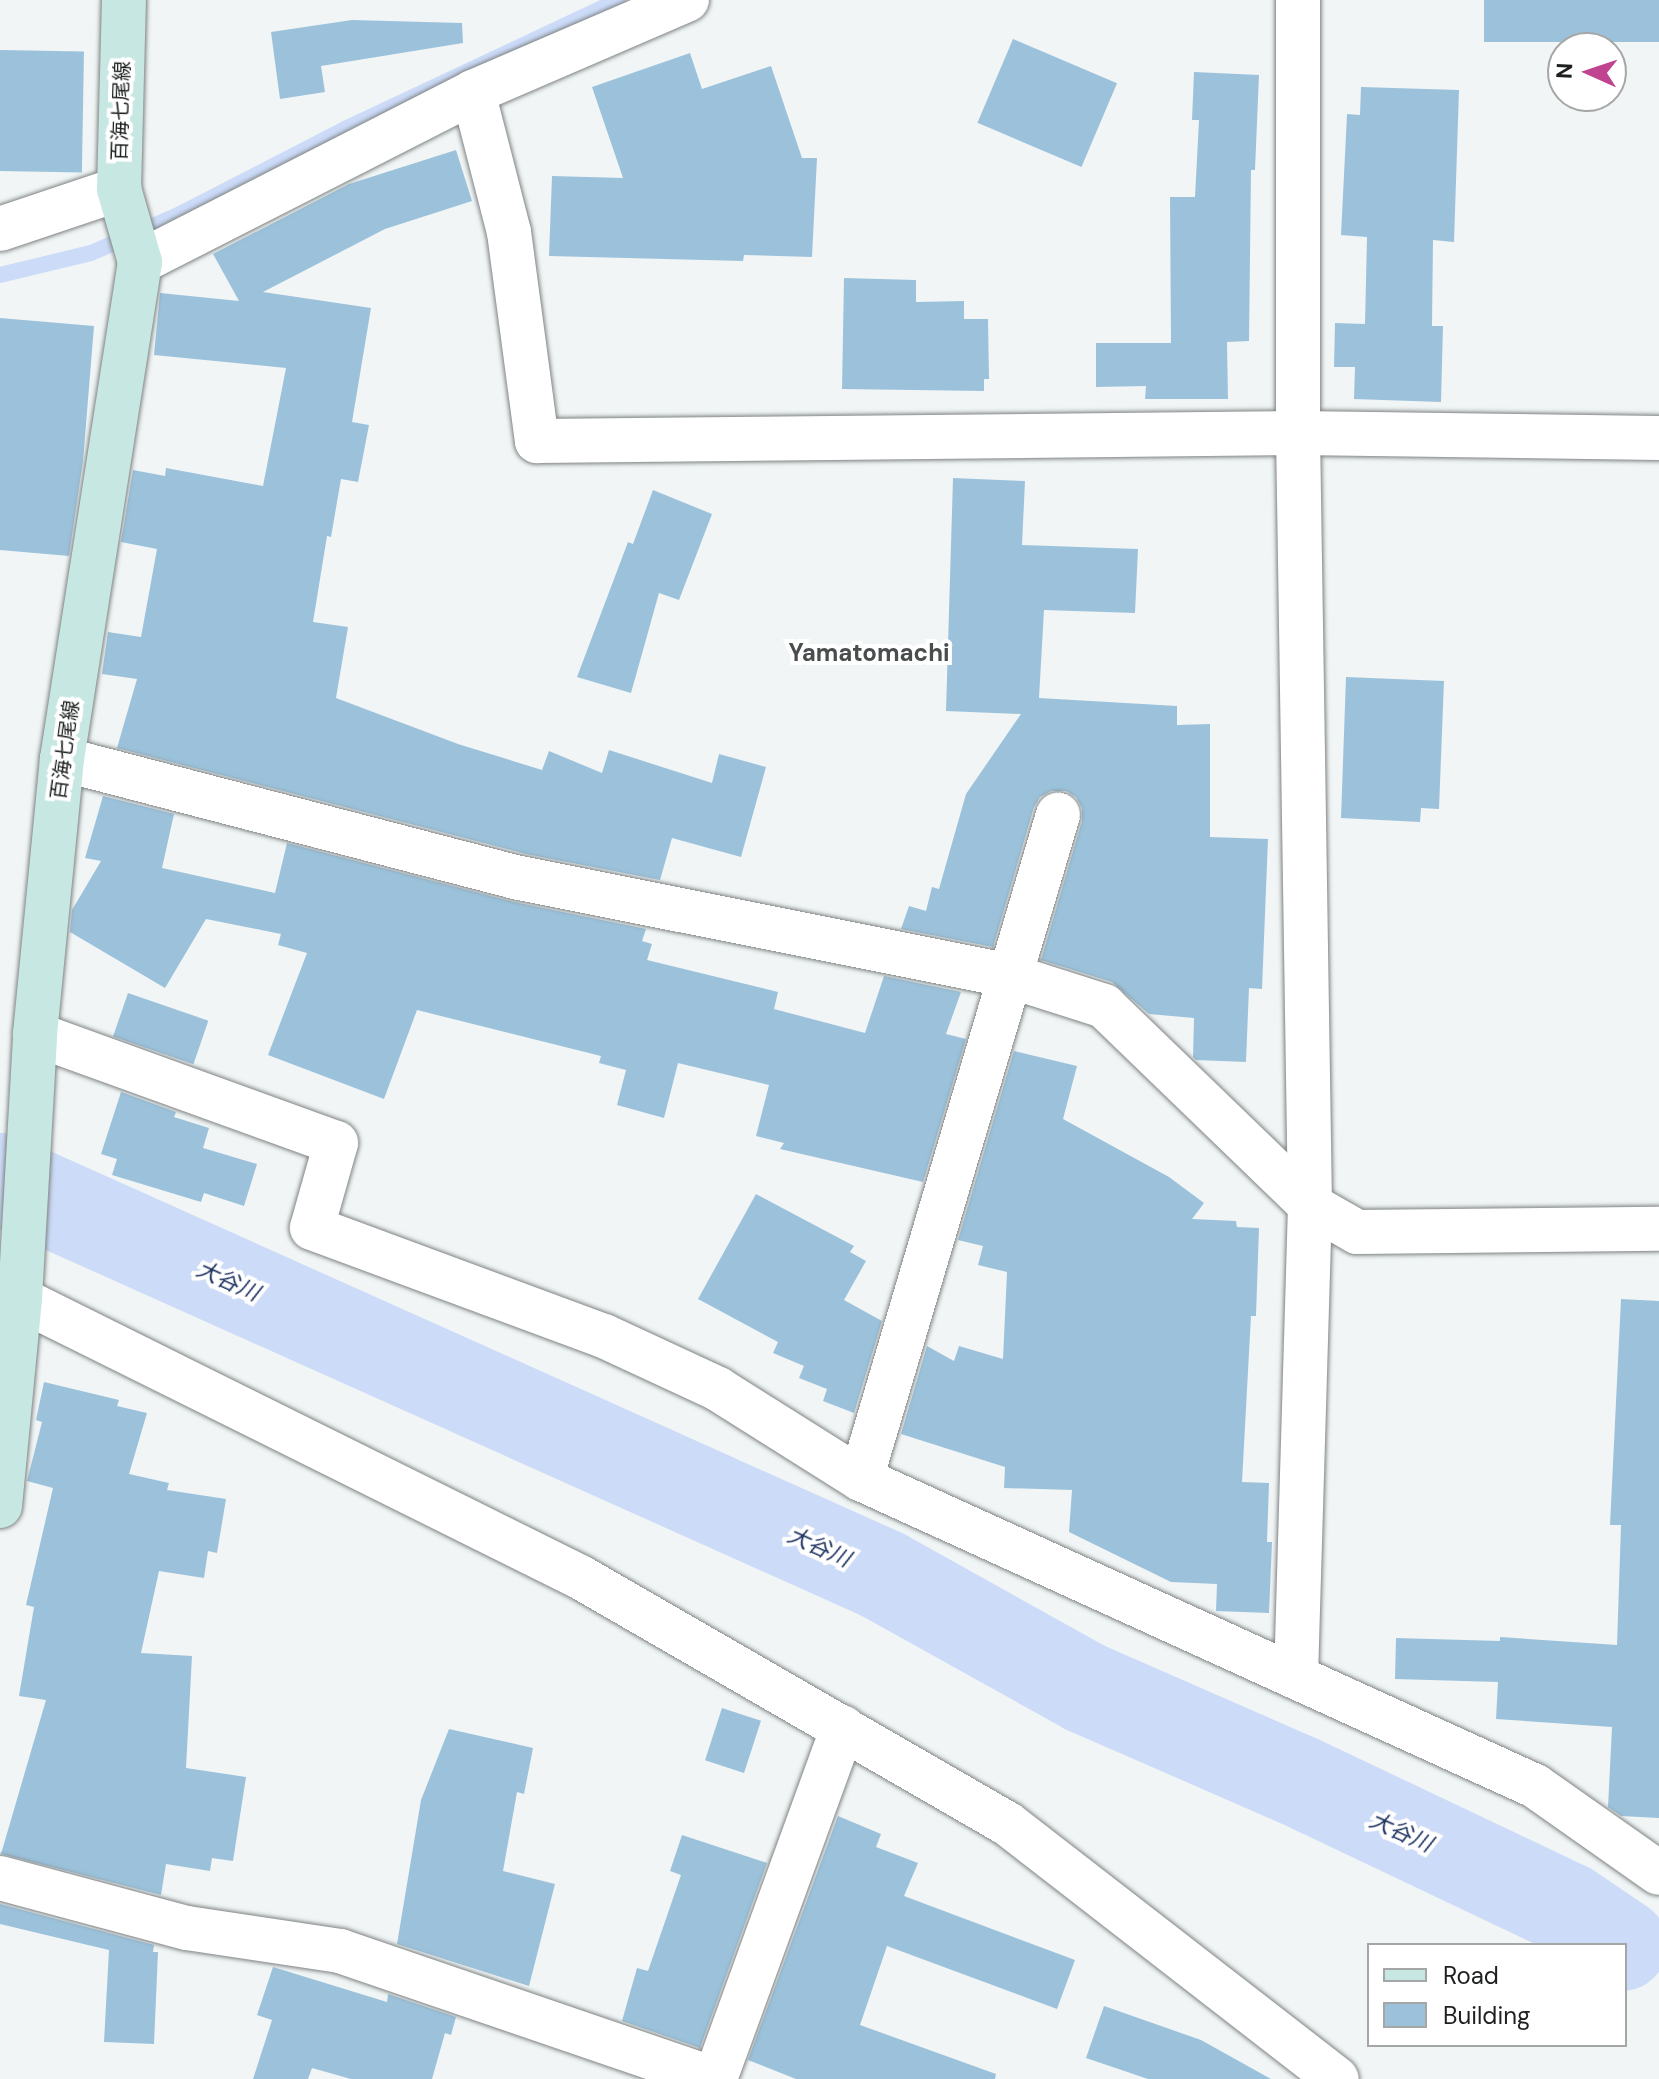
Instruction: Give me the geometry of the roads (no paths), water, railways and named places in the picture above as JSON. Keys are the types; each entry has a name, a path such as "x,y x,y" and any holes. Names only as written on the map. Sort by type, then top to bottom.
{"main road":[{"name":"百海七尾線","path":"0,1506 10,1294 22,1241 31,1144 35,1034 62,759 130,229 124,0"}],"street":[{"path":"0,229 130,229 473,92 687,0"},
{"path":"1296,1677 1310,1205 1298,433 1298,0"},
{"path":"473,92 509,232 537,441 1298,433 1659,438"},
{"path":"62,759 520,878 1010,976 1104,1006 1310,1205 1357,1232 1659,1229"},
{"path":"861,1479 1058,815"},
{"path":"35,1034 336,1143 312,1228 604,1336 718,1389 861,1479 1535,1786 1659,1873"},
{"path":"10,1294 580,1577 1008,1824 1337,2079"},
{"path":"0,1878 187,1928 340,1951 714,2079 843,1728"}],"waterway":[{"path":"0,275 91,253 176,216 345,129 619,0"},
{"name":"大谷川","path":"0,1179 883,1575 1086,1688 1297,1780 1567,1908 1619,1943"}],"district":[{"name":"Yamatomachi","path":"869,653"}]}
